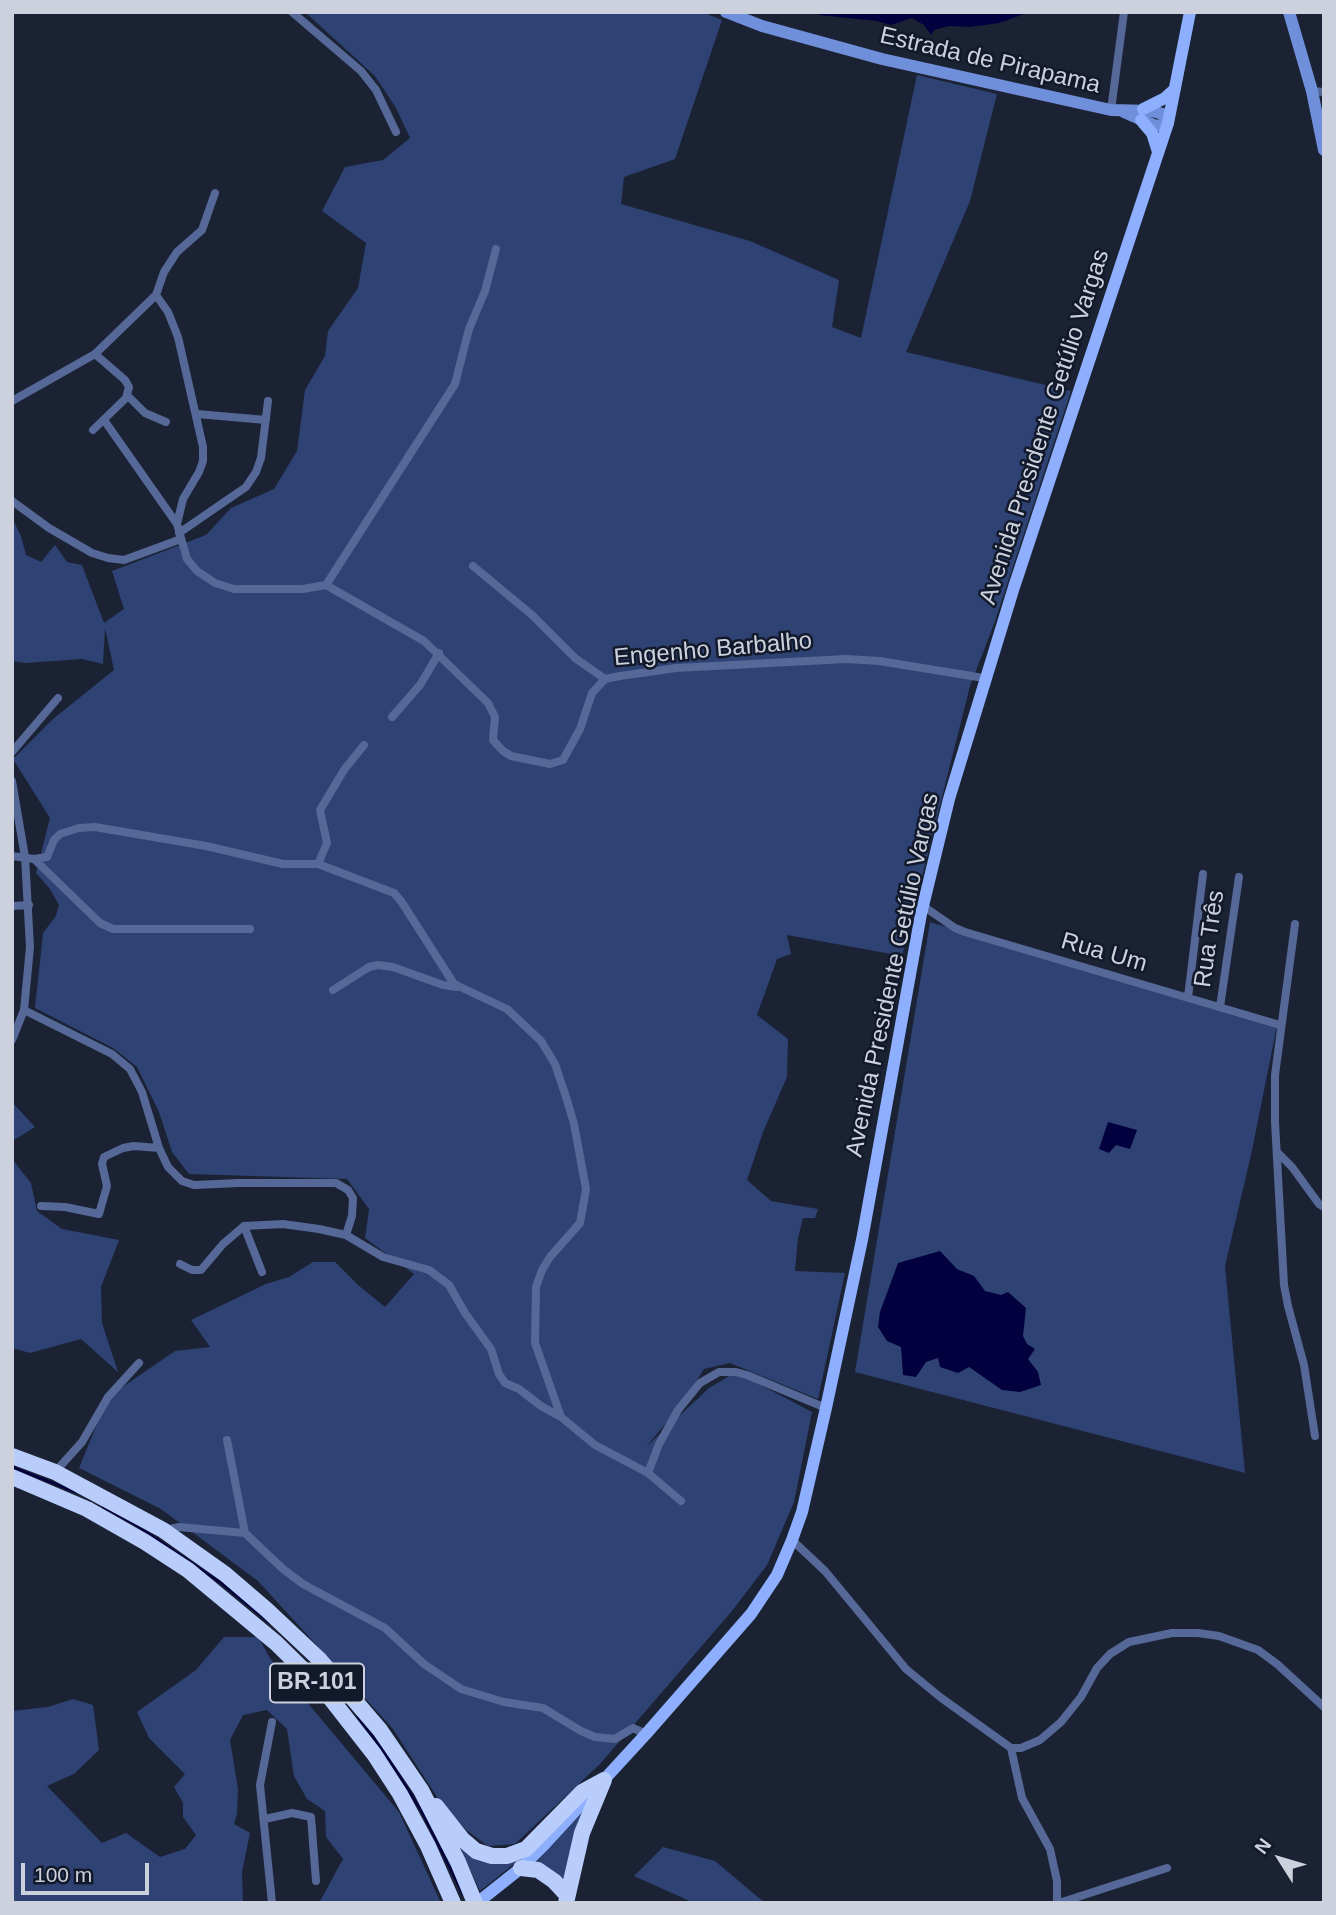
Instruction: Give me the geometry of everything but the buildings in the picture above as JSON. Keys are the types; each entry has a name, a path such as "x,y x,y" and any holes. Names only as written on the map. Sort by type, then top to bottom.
{"highway":[{"name":"BR-101","path":"12,1457 55,1472 163,1530 225,1574 319,1659 380,1730 423,1794 476,1903"},
{"name":"BR-101","path":"12,1477 87,1509 145,1542 188,1570 276,1643 324,1690 374,1754 406,1805 451,1898"},
{"path":"423,1794 441,1811 467,1845 483,1854 499,1857 517,1854 526,1849 582,1792 604,1780"},
{"path":"566,1899 582,1833 604,1780"},
{"path":"521,1868 538,1870 554,1881 566,1899"}],"main road":[{"name":"Estrada de Pirapama","path":"726,12 762,26 882,59 1142,115"},
{"name":"Avenida Presidente Getúlio Vargas","path":"476,1903 521,1868 646,1734 751,1614 777,1575 792,1540 802,1512 862,1240 923,906 949,799 984,678 1168,123 1191,12"},
{"path":"1289,12 1318,91 1324,150"},
{"path":"1142,115 1175,89"},
{"path":"1142,115 1163,114 1168,123"},
{"path":"1142,115 1152,133 1158,153"}],"street":[{"path":"292,12 361,71 376,90 396,132"},
{"path":"1117,111 1124,12"},
{"path":"12,401 95,354 156,295 164,272 177,251 202,230 215,193"},
{"path":"104,420 179,532 187,559 197,571 215,583 233,589 303,589 326,585 455,384 469,329 485,291 496,249"},
{"path":"156,295 168,312 178,337 203,447 200,472 183,499 179,532"},
{"path":"93,430 127,395 129,387 125,380 95,354"},
{"path":"127,395 145,413 166,422"},
{"path":"12,501 49,528 92,553 124,560 179,532 246,487 261,458 268,401"},
{"path":"197,414 266,420"},
{"path":"474,566 540,623 575,658 604,679"},
{"name":"Engenho Barbalho","path":"326,585 424,641 439,653 491,706 495,717 493,740 503,751 511,756 550,764 563,760 569,752 592,693 604,679 676,668 846,659 879,661 984,678"},
{"path":"392,718 420,684 439,653"},
{"path":"12,752 58,698"},
{"path":"318,864 327,843 320,810 344,770 364,745"},
{"path":"12,782 25,857 30,947 24,1010 12,1040"},
{"path":"12,856 34,859 47,857 54,840 60,834 79,828 95,827 206,846 284,864 318,864 383,888 397,896 446,974 460,988"},
{"path":"34,859 100,922 113,929 250,929"},
{"path":"1188,997 1203,874"},
{"name":"Rua Três","path":"1220,1007 1239,877"},
{"path":"12,906 29,905"},
{"name":"Rua Um","path":"923,906 965,932 1280,1025"},
{"path":"1295,924 1280,1025 1275,1082 1277,1152 1284,1285 1304,1365 1315,1436"},
{"path":"333,990 378,965 393,967 443,985 460,988 508,1009 541,1041 555,1064 574,1124 586,1189 583,1217 576,1229 550,1257 536,1287 535,1343 561,1417"},
{"path":"24,1010 112,1054 130,1069 142,1092 159,1148 169,1167 182,1181 190,1184 328,1182 339,1185 348,1190 353,1198 352,1216 346,1235"},
{"path":"12,1015 20,1021"},
{"path":"41,1206 65,1207 99,1214 107,1186 102,1164 106,1156 115,1150 134,1146 159,1148"},
{"path":"1277,1152 1324,1207"},
{"path":"180,1264 198,1271 244,1226 283,1224 319,1228 346,1235 383,1257 429,1270 443,1279 491,1349 499,1374 505,1383 519,1389 561,1417 595,1445 648,1473 681,1502"},
{"path":"244,1226 262,1272"},
{"path":"55,1472 82,1442 108,1397 139,1363"},
{"path":"648,1473 659,1444 678,1410 699,1383 712,1374 736,1372 826,1408"},
{"path":"227,1440 245,1533 303,1584 385,1628 424,1664 461,1689 504,1702 543,1708 595,1737 615,1739 634,1728 646,1734"},
{"path":"163,1530 179,1528 245,1533"},
{"path":"792,1540 825,1571 906,1669 1011,1748 1021,1748 1040,1740 1061,1722 1081,1697 1097,1668 1110,1654 1129,1642 1172,1633 1219,1636 1258,1650 1324,1707"},
{"path":"272,1722 260,1785 272,1903"},
{"path":"1011,1748 1022,1798 1050,1849 1058,1881 1058,1903 1167,1868"},
{"path":"265,1819 292,1813 310,1817 316,1881"}],"shaded area":[{"path":"305,12 702,12 722,20 675,159 624,177 621,204 750,241 839,280 832,327 861,338 917,75 997,94 970,201 906,352 1071,391 994,624 970,686 902,956 787,935 791,954 777,959 757,1015 788,1039 787,1077 763,1132 747,1180 771,1201 818,1209 815,1218 803,1218 795,1271 845,1273 818,1399 730,1363 704,1369 683,1403 646,1447 709,1388 736,1372 812,1412 794,1502 767,1565 732,1611 600,1764 515,1844 488,1846 466,1830 437,1797 393,1729 258,1581 161,1509 79,1468 108,1397 175,1351 210,1347 191,1320 266,1284 289,1277 313,1262 335,1262 385,1307 414,1274 365,1238 369,1209 347,1179 189,1174 172,1152 159,1112 137,1067 113,1048 35,1008 43,933 56,916 59,905 36,873 50,818 13,759 53,719 114,670 105,628 103,664 82,659 25,663 12,661 12,518 26,555 41,562 55,545 67,562 82,565 104,623 124,609 112,571 206,535 231,508 274,489 297,451 305,390 325,356 328,331 358,288 366,243 322,211 345,167 383,160 410,138 396,108 375,76"},
{"path":"813,12 1030,12 999,23 970,27 949,26 934,30 931,35 924,25 912,18 891,25"},
{"path":"930,922 1277,1026 1225,1266 1245,1473 855,1372"},
{"path":"12,1102 35,1127 14,1140 12,1148"},
{"path":"1108,1122 1137,1130 1130,1149 1116,1145 1109,1153 1099,1149"},
{"path":"12,1159 31,1183 37,1211 62,1229 119,1240 101,1287 102,1323 118,1372 81,1339 30,1353 12,1348"},
{"path":"940,1251 957,1269 974,1276 985,1291 1001,1295 1008,1292 1026,1308 1023,1336 1027,1344 1035,1349 1028,1359 1038,1372 1041,1385 1020,1392 1002,1390 969,1367 958,1373 940,1367 938,1358 926,1362 916,1377 903,1375 901,1347 887,1341 878,1327 880,1312 898,1263"},
{"path":"224,1637 258,1637 270,1658 399,1812 441,1903 319,1903 343,1859 326,1837 325,1811 307,1799 294,1776 287,1729 267,1710 243,1715 230,1740 238,1789 234,1824 250,1833 242,1872 243,1903 12,1903 12,1711 48,1707 73,1699 93,1705 99,1750 74,1774 47,1786 102,1843 126,1833 160,1857 185,1849 196,1835 183,1817 183,1803 174,1787 185,1774 149,1738 137,1712 196,1670"},
{"path":"587,1807 563,1882 534,1865"},
{"path":"450,1828 468,1849 529,1852 480,1891"},
{"path":"663,1847 715,1861 765,1903 694,1903 634,1876"}],"waterway":[{"path":"12,1467 76,1492"},
{"path":"103,1507 136,1525 221,1583 270,1623"},
{"path":"358,1717 385,1753 422,1812 463,1894"}]}
